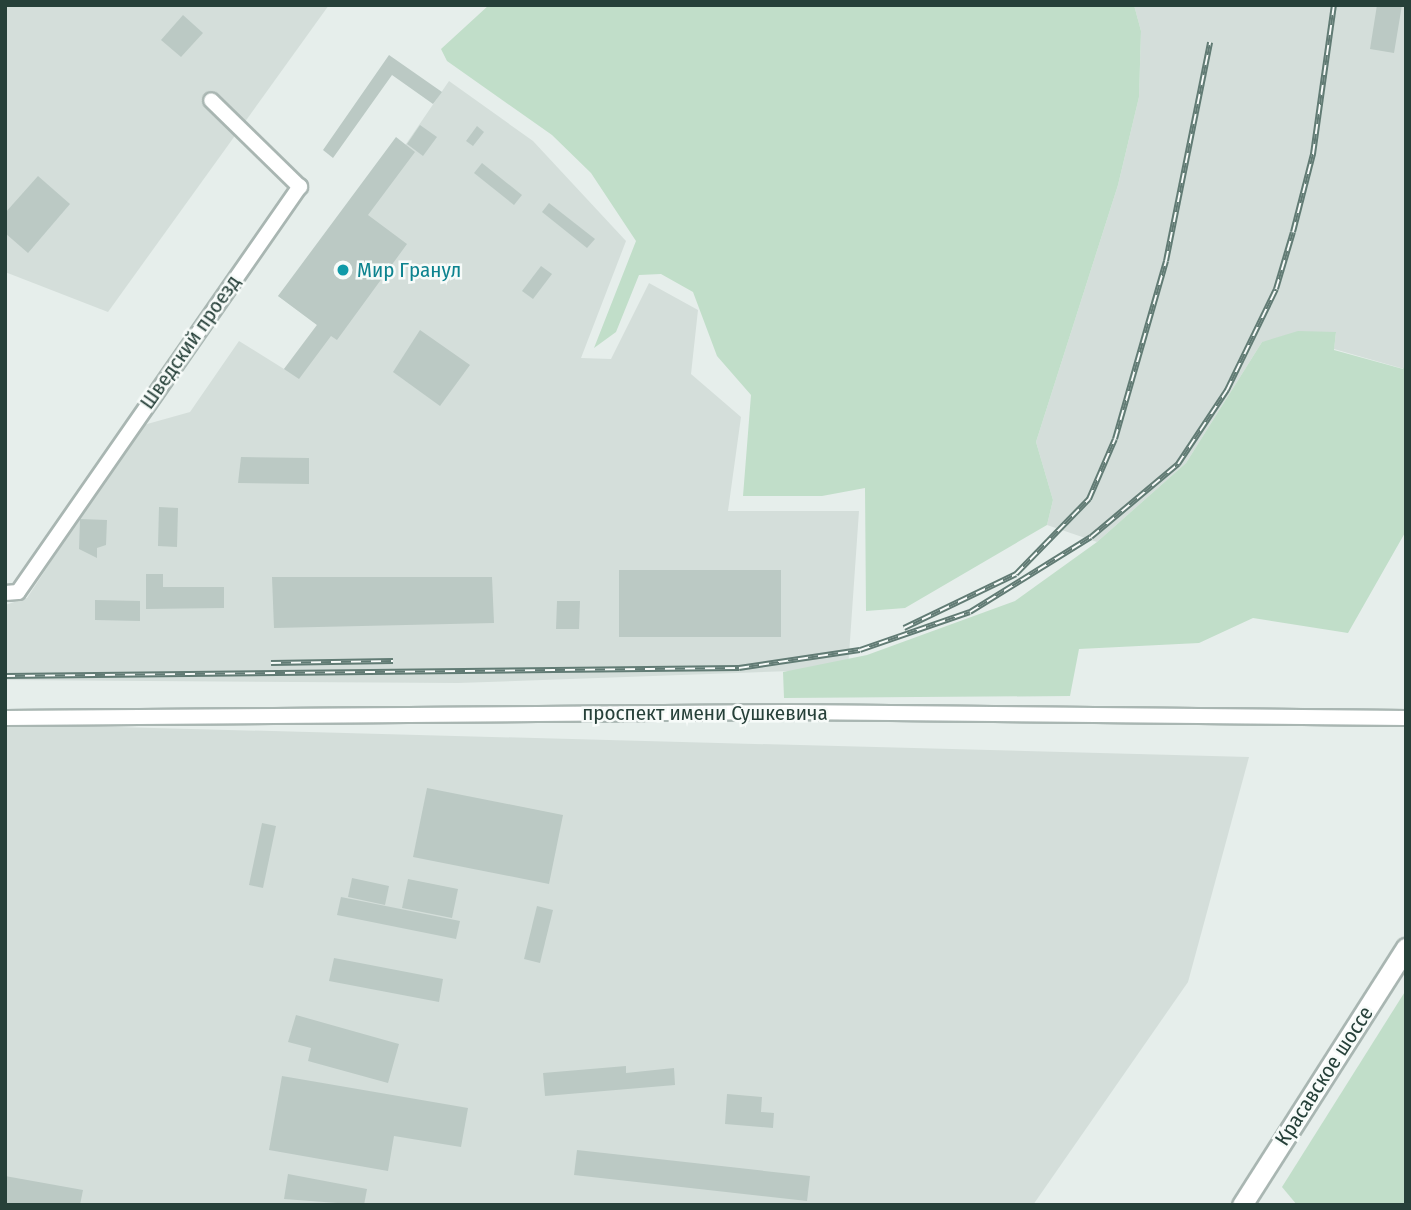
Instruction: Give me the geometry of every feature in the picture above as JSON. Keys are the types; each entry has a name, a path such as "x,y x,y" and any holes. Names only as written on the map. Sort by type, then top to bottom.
{"street":[{"name":"Шведский проезд","path":"5,593 18,592 300,187 211,100"},
{"name":"проспект имени Сушкевича","path":"5,718 829,712 1406,718"},
{"name":"Красавское шоссе","path":"1242,1205 1406,948"}],"shaded area":[{"path":"5,5 329,5 108,312 5,272"},
{"path":"1134,5 1406,5 1406,363 1404,369 1334,349 1336,333 1262,342 1186,463 1097,542 1047,525 1053,500 1036,442 1118,185 1139,97 1141,31"},
{"path":"449,81 533,141 626,241 581,358 611,359 649,283 698,310 691,374 741,417 728,511 859,511 848,669 458,683 5,680 5,605 27,598 140,426 190,412 239,341 284,369 317,325 278,296 406,144"},
{"path":"5,724 1249,757 1188,982 1033,1205 5,1205"}],"green space":[{"path":"489,5 1134,5 1141,31 1139,97 1118,185 1036,442 1053,500 1047,525 905,608 866,611 865,488 822,496 743,496 751,395 717,356 693,292 661,274 639,275 616,332 594,348 636,241 591,173 552,135 447,61 441,49"},
{"path":"1298,331 1336,332 1334,350 1403,369 1406,363 1406,531 1348,633 1253,618 1199,643 1079,649 1070,696 784,698 783,672 867,655 1015,601 1097,542 1186,463 1262,342"},
{"path":"1406,990 1406,1205 1297,1205 1282,1187"}],"building":[{"path":"1377,5 1402,5 1394,53 1370,49"},
{"path":"183,15 203,33 181,57 161,40"},
{"path":"389,55 442,92 433,104 392,75 333,158 323,150"},
{"path":"420,125 437,137 423,156 407,144"},
{"path":"477,126 484,132 473,146 466,141"},
{"name":"Мир Гранул","path":"396,137 415,152 368,215 407,244 337,340 331,336 299,379 284,369 317,325 278,296"},
{"path":"482,163 522,195 514,205 474,173"},
{"path":"38,176 70,204 28,253 5,233 5,213"},
{"path":"549,203 595,239 587,248 542,212"},
{"path":"541,266 552,274 533,299 522,291"},
{"path":"420,330 470,365 440,406 393,372"},
{"path":"241,457 309,458 309,484 238,483"},
{"path":"159,507 178,508 177,547 158,546"},
{"path":"80,519 107,520 106,545 97,548 97,558 79,549"},
{"path":"619,570 781,570 781,637 619,637"},
{"path":"146,574 163,574 163,587 224,587 224,608 146,609"},
{"path":"272,577 492,577 494,623 274,628"},
{"path":"95,600 140,601 140,621 95,620"},
{"path":"557,601 580,601 579,629 556,629"},
{"path":"427,788 563,815 549,884 413,857"},
{"path":"262,823 276,826 263,888 249,885"},
{"path":"352,878 389,886 385,905 348,897"},
{"path":"408,879 458,889 452,918 402,908"},
{"path":"341,897 460,921 456,939 337,915"},
{"path":"537,906 553,910 540,963 524,959"},
{"path":"334,958 443,979 439,1002 329,981"},
{"path":"296,1015 399,1044 388,1083 308,1061 311,1048 288,1042"},
{"path":"626,1066 626,1073 674,1068 675,1085 545,1096 543,1073"},
{"path":"282,1076 468,1108 461,1147 394,1136 388,1171 269,1150"},
{"path":"727,1094 762,1097 761,1112 774,1113 773,1128 725,1124"},
{"path":"577,1150 810,1176 807,1201 574,1175"},
{"path":"288,1174 367,1189 364,1205 284,1199"},
{"path":"5,1176 83,1190 80,1205 5,1205"}],"railway":[{"path":"5,676 739,668 860,650 970,612 1091,537 1178,464 1227,390 1276,289 1293,232 1313,154 1334,5"},
{"path":"904,628 1016,574 1089,499 1115,439 1166,261 1210,42"},
{"path":"271,663 393,661"}],"place":[{"name":"Мир Гранул","path":"343,270"}]}
